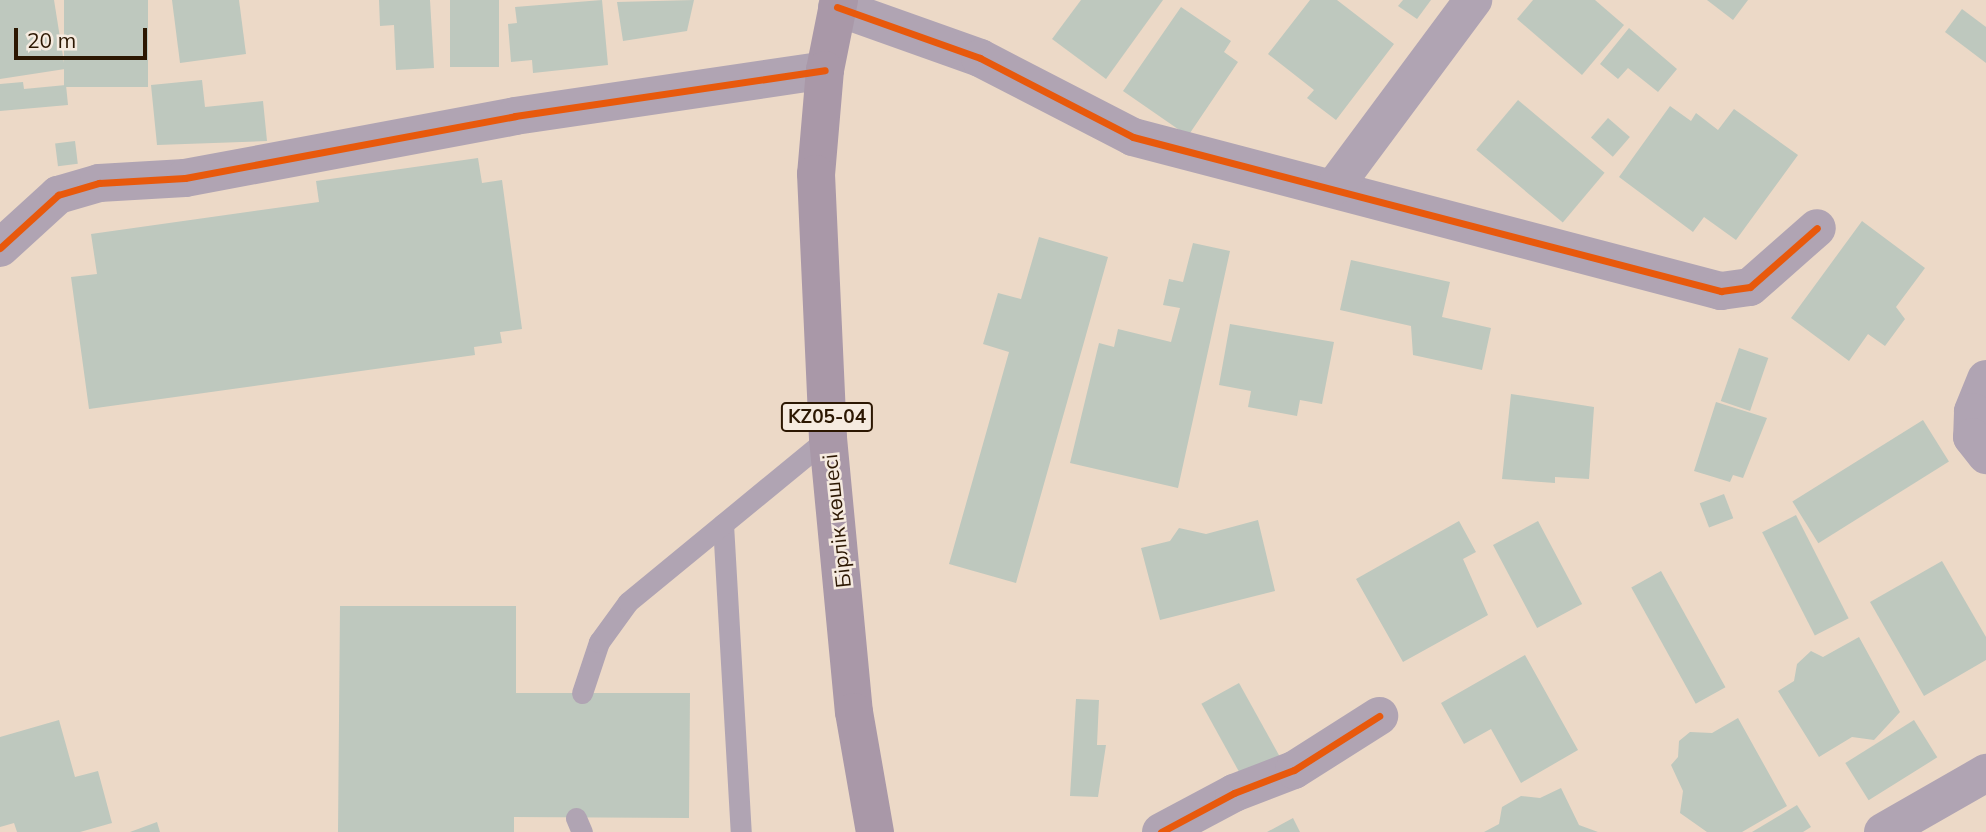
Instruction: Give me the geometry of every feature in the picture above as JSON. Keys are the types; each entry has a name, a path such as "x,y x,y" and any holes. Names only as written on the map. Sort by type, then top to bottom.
{"main road":[{"name":"Бірлік көшесі","path":"838,4 825,70 816,174 828,438 854,712 875,832"}],"street":[{"path":"1335,186 1473,0"},
{"path":"838,4 980,58 1133,137 1335,186 1721,291 1750,287 1817,228"},
{"path":"0,248 58,195 99,183 186,178 515,116 825,70"},
{"path":"1986,379 1973,412 1972,437 1986,455"},
{"path":"1161,832 1234,793 1294,770 1379,716"},
{"path":"1883,832 1986,773"}],"lane":[{"path":"582,693 598,642 628,602 828,438"},
{"path":"723,524 741,832"}],"building":[{"path":"0,0 54,0 65,69 0,79"},
{"path":"64,0 148,0 148,87 64,87"},
{"path":"172,0 239,0 246,54 180,63"},
{"path":"379,0 430,0 434,68 396,70 394,25 380,26"},
{"path":"450,0 499,0 499,67 450,67"},
{"path":"602,0 608,65 533,73 532,60 511,62 508,24 517,23 515,7"},
{"path":"694,0 687,31 623,41 617,2"},
{"path":"1081,0 1163,0 1106,79 1052,39"},
{"path":"1310,0 1337,0 1394,44 1336,120 1307,98 1314,90 1268,54"},
{"path":"1403,0 1431,0 1417,19 1398,6"},
{"path":"1533,0 1595,0 1624,25 1582,75 1517,19"},
{"path":"1707,0 1748,0 1733,20"},
{"path":"1181,7 1231,41 1224,52 1238,62 1188,136 1123,91"},
{"path":"1962,9 1986,27 1986,63 1945,32"},
{"path":"1629,28 1677,69 1658,92 1628,68 1618,79 1600,64"},
{"path":"202,80 205,107 263,101 267,141 157,145 151,85"},
{"path":"23,82 24,89 66,85 68,105 0,111 0,84"},
{"path":"1518,100 1605,173 1563,222 1476,150"},
{"path":"1670,106 1691,121 1696,113 1718,130 1734,109 1798,155 1736,240 1704,217 1693,232 1619,177"},
{"path":"1608,118 1630,137 1613,157 1591,138"},
{"path":"75,141 78,164 58,166 55,143"},
{"path":"478,158 482,183 502,180 522,329 500,332 502,343 474,347 475,355 89,409 71,277 97,274 91,234 319,202 316,181"},
{"path":"1862,221 1925,268 1896,307 1905,319 1885,346 1868,334 1849,361 1791,318"},
{"path":"1039,237 1108,257 1016,583 949,564 1009,352 983,344 998,293 1021,299"},
{"path":"1193,243 1230,251 1178,488 1070,463 1099,343 1114,347 1118,329 1171,342 1180,308 1163,305 1169,279 1183,282"},
{"path":"1351,260 1450,282 1442,317 1491,328 1482,370 1413,355 1411,326 1340,310"},
{"path":"1230,324 1334,342 1322,404 1300,400 1297,416 1248,407 1251,391 1219,385"},
{"path":"1739,348 1768,358 1750,411 1721,401"},
{"path":"1511,394 1594,407 1589,479 1555,477 1555,483 1502,479"},
{"path":"1716,402 1767,418 1743,478 1733,475 1730,482 1694,471"},
{"path":"1923,420 1949,462 1818,543 1792,502"},
{"path":"1724,494 1733,518 1709,528 1700,503"},
{"path":"1796,515 1849,618 1815,636 1762,532"},
{"path":"1258,520 1275,591 1160,620 1141,548 1170,541 1179,528 1206,534"},
{"path":"1459,521 1476,552 1463,559 1488,615 1403,662 1356,579"},
{"path":"1538,521 1582,604 1537,628 1493,545"},
{"path":"1942,561 1986,637 1986,660 1924,696 1870,602"},
{"path":"1661,571 1725,687 1696,704 1631,587"},
{"path":"340,606 516,606 516,693 690,693 689,818 514,817 514,832 338,832"},
{"path":"1859,637 1900,712 1874,740 1852,737 1819,757 1778,691 1794,681 1797,664 1811,651 1823,657"},
{"path":"1525,655 1578,750 1521,783 1491,729 1464,744 1441,703"},
{"path":"1239,683 1284,763 1246,784 1201,704"},
{"path":"1076,699 1099,700 1097,745 1106,745 1098,797 1070,796"},
{"path":"1738,718 1787,806 1742,832 1707,832 1680,813 1683,791 1671,765 1678,757 1679,741 1690,732 1712,733"},
{"path":"59,720 75,777 98,771 112,823 80,832 17,832 14,823 0,827 0,737"},
{"path":"1914,720 1937,757 1869,800 1845,763"},
{"path":"1561,788 1579,825 1598,832 1484,832 1499,824 1502,807 1521,796 1540,798"},
{"path":"1797,805 1811,827 1803,832 1752,832"},
{"path":"1293,818 1300,832 1267,832"},
{"path":"157,822 160,832 130,832"}],"cycle path":[{"path":"837,7 980,58 1133,137 1721,291 1750,287 1817,228"},
{"path":"0,248 58,195 99,183 185,178 515,116 825,70"},
{"path":"1161,832 1234,793 1294,770 1379,716"}]}
